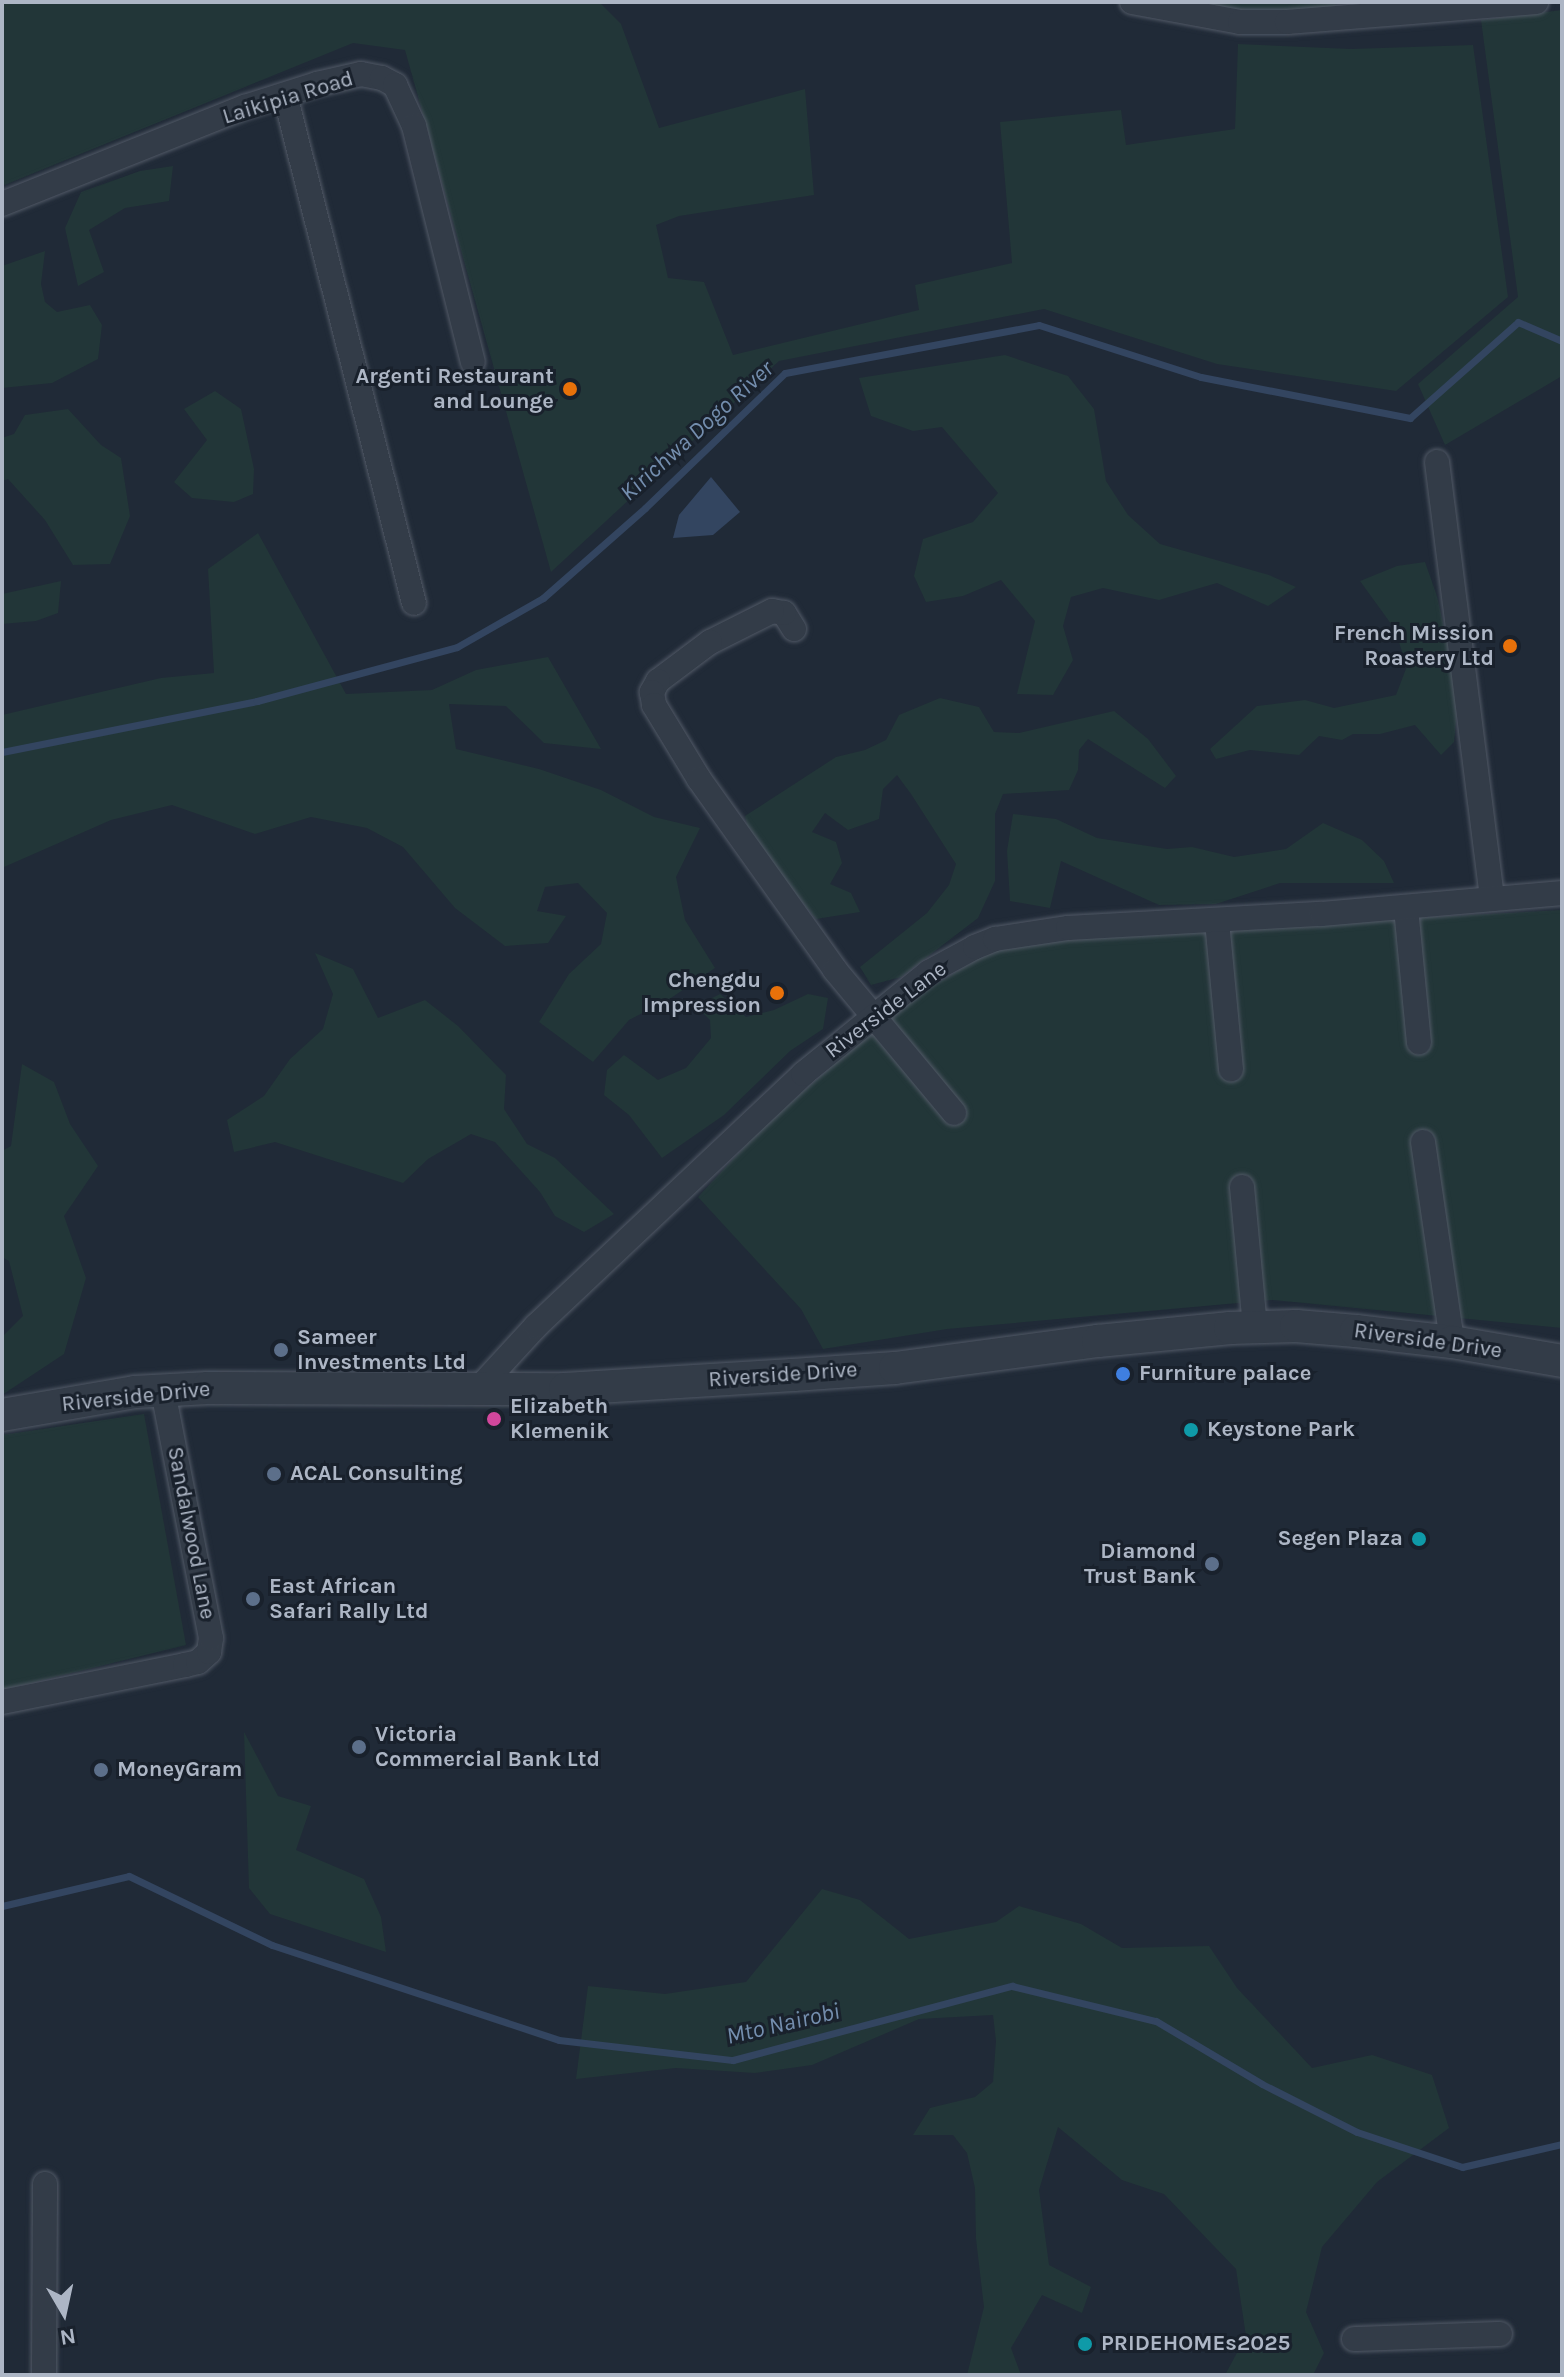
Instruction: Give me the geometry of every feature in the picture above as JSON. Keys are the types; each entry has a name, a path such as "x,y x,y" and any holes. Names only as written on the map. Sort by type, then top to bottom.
{"street":[{"path":"1132,2 1240,22 1287,22 1536,2"},
{"name":"Laikipia Road","path":"2,204 285,95 361,74 382,78 395,85 406,102 424,161 473,362"},
{"path":"285,95 414,603"},
{"path":"1437,462 1492,899"},
{"path":"794,629 784,613 772,611 710,642 658,681 652,692 654,705 699,779 871,1017 954,1113"},
{"name":"Riverside Lane","path":"479,1388 536,1326 803,1074 929,972 995,939 1068,928 1406,908 1562,893"},
{"path":"1406,908 1419,1042"},
{"path":"1217,921 1231,1069"},
{"path":"1423,1142 1452,1342"},
{"path":"1242,1187 1255,1327"},
{"name":"Riverside Drive","path":"2,1415 163,1391 241,1387 565,1389 895,1368 1098,1341 1255,1327 1296,1326 1452,1342 1562,1361"},
{"name":"Sandalwood Lane","path":"2,1702 198,1662 209,1652 211,1638 163,1391"},
{"path":"44,2375 45,2184"},
{"path":"1354,2339 1500,2334"}],"green space":[{"path":"2,2 599,2 621,24 659,128 805,89 814,195 679,216 656,225 668,278 704,282 733,355 919,310 915,285 1012,263 1000,122 1121,110 1126,145 1235,129 1238,44 1351,49 1473,45 1508,297 1396,391 1217,364 1044,309 779,361 551,572 405,50 353,43 2,186"},
{"path":"1193,2 1335,2 1335,10 1243,12"},
{"path":"1562,10 1562,376 1445,445 1418,384 1518,297 1481,20"},
{"path":"173,166 169,201 125,208 89,230 104,272 78,286 65,228 81,192 140,171"},
{"path":"45,251 41,284 45,302 57,312 90,305 102,325 98,359 52,383 2,388 2,266"},
{"path":"1005,355 1068,376 1094,409 1106,481 1128,515 1160,544 1269,575 1296,587 1268,606 1217,583 1159,600 1103,588 1071,597 1063,626 1073,660 1053,695 1017,694 1035,621 1001,580 963,596 926,602 914,576 923,539 973,522 998,493 942,427 913,431 871,416 859,378"},
{"path":"215,391 241,409 254,469 253,494 234,502 192,498 174,482 207,440 184,409"},
{"path":"68,409 101,445 121,458 130,516 110,564 73,565 45,520 8,479 2,481 2,438 14,434 25,415"},
{"path":"258,533 346,694 432,690 476,670 548,657 601,749 544,743 506,706 449,704 456,749 539,769 601,790 654,817 700,828 676,877 685,920 715,968 671,998 629,1020 593,1062 539,1022 569,974 601,944 607,913 578,883 545,887 537,911 566,916 548,943 505,946 455,908 403,847 367,828 311,817 255,834 172,805 111,820 4,867 2,715 161,678 214,673 208,569"},
{"path":"1425,562 1437,596 1459,693 1454,742 1441,755 1415,725 1380,734 1353,734 1342,740 1319,736 1299,755 1250,750 1216,759 1210,749 1257,706 1305,700 1334,708 1396,695 1407,666 1394,628 1360,581 1397,566"},
{"path":"61,581 58,613 36,621 2,624 2,594"},
{"path":"940,698 979,707 994,732 1019,733 1114,711 1148,739 1176,776 1165,788 1088,739 1079,750 1078,770 1069,790 1003,794 995,814 995,881 978,918 901,977 871,985 860,967 927,913 949,885 956,864 897,775 883,789 879,819 848,830 825,813 812,832 836,842 842,863 830,884 851,893 860,912 816,919 750,838 745,816 836,757 865,750 886,740 899,715"},
{"path":"1013,814 1056,819 1097,838 1167,849 1192,847 1234,857 1286,849 1323,823 1362,840 1384,861 1394,883 1280,883 1216,904 1159,905 1061,861 1050,908 1010,901 1007,851"},
{"path":"1562,910 1562,1328 1273,1300 947,1329 823,1349 801,1309 698,1197 761,1129 896,1009 998,946 1205,929"},
{"path":"315,953 353,969 378,1018 425,1000 458,1026 506,1075 504,1109 527,1144 555,1158 614,1214 584,1232 555,1216 540,1192 495,1142 471,1134 428,1159 403,1183 275,1142 234,1152 227,1120 264,1096 290,1059 323,1029 333,994"},
{"path":"720,994 746,1017 774,1010 808,994 828,998 823,1029 790,1051 724,1115 662,1158 629,1115 604,1095 607,1070 624,1055 658,1080 686,1068 711,1038 710,1020 696,1006"},
{"path":"22,1064 54,1082 70,1124 98,1166 64,1216 86,1278 64,1354 2,1395 2,1337 23,1316 9,1261 2,1257 2,1151 11,1146"},
{"path":"144,1414 186,1645 2,1690 2,1435"},
{"path":"244,1732 278,1796 311,1806 296,1850 364,1879 381,1917 386,1952 270,1914 249,1888"},
{"path":"822,1889 860,1900 909,1939 996,1922 1019,1906 1081,1924 1122,1948 1209,1946 1237,1988 1312,2068 1372,2055 1432,2075 1449,2128 1377,2182 1322,2247 1306,2312 1324,2353 1313,2375 1225,2375 1246,2336 1236,2269 1164,2194 1122,2180 1058,2127 1039,2190 1049,2265 1091,2287 1082,2313 1042,2295 1011,2348 1021,2375 967,2375 984,2307 976,2239 975,2188 967,2153 953,2135 913,2135 930,2108 975,2097 993,2082 996,2041 993,2015 919,2019 812,2065 755,2073 676,2068 576,2079 588,1986 665,1994 746,1982"}],"water":[{"path":"711,477 740,512 713,535 673,538 679,515"}],"waterway":[{"name":"Kirichwa Dogo River","path":"2,752 257,701 457,647 543,598 645,508 785,373 1039,325 1201,377 1410,418 1518,322 1562,341"},
{"name":"Mto Nairobi","path":"2,1906 129,1876 272,1945 559,2040 733,2060 1012,1986 1156,2021 1262,2084 1357,2132 1462,2167 1562,2144"}],"place":[{"name":"Argenti Restaurant and Lounge","path":"570,389"},
{"name":"French Mission Roastery Ltd","path":"1510,646"},
{"name":"Chengdu Impression","path":"777,993"},
{"name":"Sameer Investments Ltd","path":"281,1350"},
{"name":"Furniture palace","path":"1123,1374"},
{"name":"Elizabeth Klemenik","path":"494,1419"},
{"name":"Keystone Park","path":"1191,1430"},
{"name":"ACAL Consulting","path":"274,1474"},
{"name":"Segen Plaza","path":"1419,1539"},
{"name":"Diamond Trust Bank","path":"1212,1564"},
{"name":"East African Safari Rally Ltd","path":"253,1599"},
{"name":"Victoria Commercial Bank Ltd","path":"359,1747"},
{"name":"MoneyGram","path":"101,1770"},
{"name":"PRIDEHOMEs2025","path":"1085,2344"}]}
